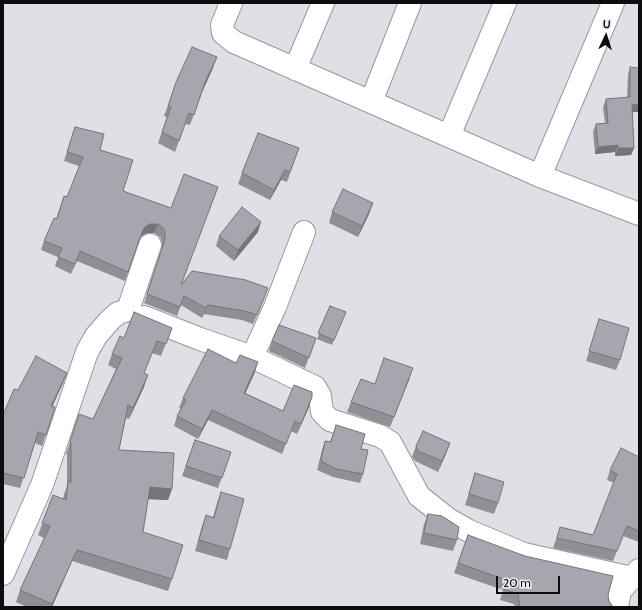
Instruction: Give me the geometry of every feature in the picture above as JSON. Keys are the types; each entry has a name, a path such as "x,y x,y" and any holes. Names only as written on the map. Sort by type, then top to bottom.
{"street":[{"path":"231,3 222,25 226,37 240,46 540,176 639,214"},
{"path":"295,69 323,3"},
{"path":"371,102 376,85 410,3"},
{"path":"449,136 505,3"},
{"path":"540,176 613,3"},
{"path":"252,357 275,307 304,232"},
{"path":"128,310 150,245"},
{"path":"3,574 42,485 87,352 96,336 110,320 118,313 128,310 200,339 252,357 315,387 320,396 322,412 330,420 380,436 390,442 419,496 448,519 469,532 524,554 635,574"},
{"path":"617,607 620,591 635,574"}],"building":[{"path":"192,47 217,57 205,82 194,115 189,113 179,141 162,132 171,107 168,106 176,82"},
{"path":"630,67 639,68 639,104 632,105 634,148 618,148 618,145 598,147 596,124 608,123 606,99 630,97"},
{"path":"75,127 104,134 100,150 133,160 123,191 171,208 184,174 218,187 181,285 192,271 246,280 268,288 257,315 245,311 208,305 206,308 184,296 180,307 147,294 165,239 163,228 158,224 150,224 145,227 128,272 80,251 75,264 58,257 62,248 44,241 54,218 57,219 64,196 67,197 83,157 67,152"},
{"path":"258,133 299,148 290,172 285,170 274,190 242,173"},
{"path":"343,189 373,203 362,226 332,212"},
{"path":"242,207 261,222 238,250 219,236"},
{"path":"330,306 346,312 334,340 318,333"},
{"path":"134,312 172,328 166,344 157,341 144,373 148,375 133,408 128,405 119,450 174,453 172,489 150,487 143,532 183,545 172,579 77,550 52,604 20,590 50,526 42,523 53,495 66,500 68,482 71,482 70,442 79,414 93,419 122,358 112,354 120,336 124,338"},
{"path":"599,319 629,328 620,360 589,351"},
{"path":"279,325 316,338 309,358 272,341"},
{"path":"208,349 236,363 240,355 258,362 244,393 283,411 294,385 312,392 312,397 301,424 295,421 286,444 212,410 202,429 177,416 186,400 183,398"},
{"path":"36,356 67,373 51,406 55,407 46,435 38,432 24,478 3,473 3,415 14,389 18,390"},
{"path":"384,358 413,368 394,417 351,402 361,379 375,384"},
{"path":"336,425 365,434 361,449 368,450 363,474 336,469 321,461 325,441 331,442"},
{"path":"423,431 450,443 442,461 418,451 416,446"},
{"path":"195,440 231,452 222,478 186,466"},
{"path":"621,448 639,457 639,531 627,526 617,551 557,538 560,527 593,535 617,474 610,470"},
{"path":"475,473 504,482 498,503 469,494"},
{"path":"221,492 244,499 230,549 199,540 206,515 214,518"},
{"path":"428,514 442,516 459,527 457,540 424,533"},
{"path":"468,535 525,556 613,576 608,595 609,601 613,607 520,607 518,594 503,589 506,580 458,563"}]}
